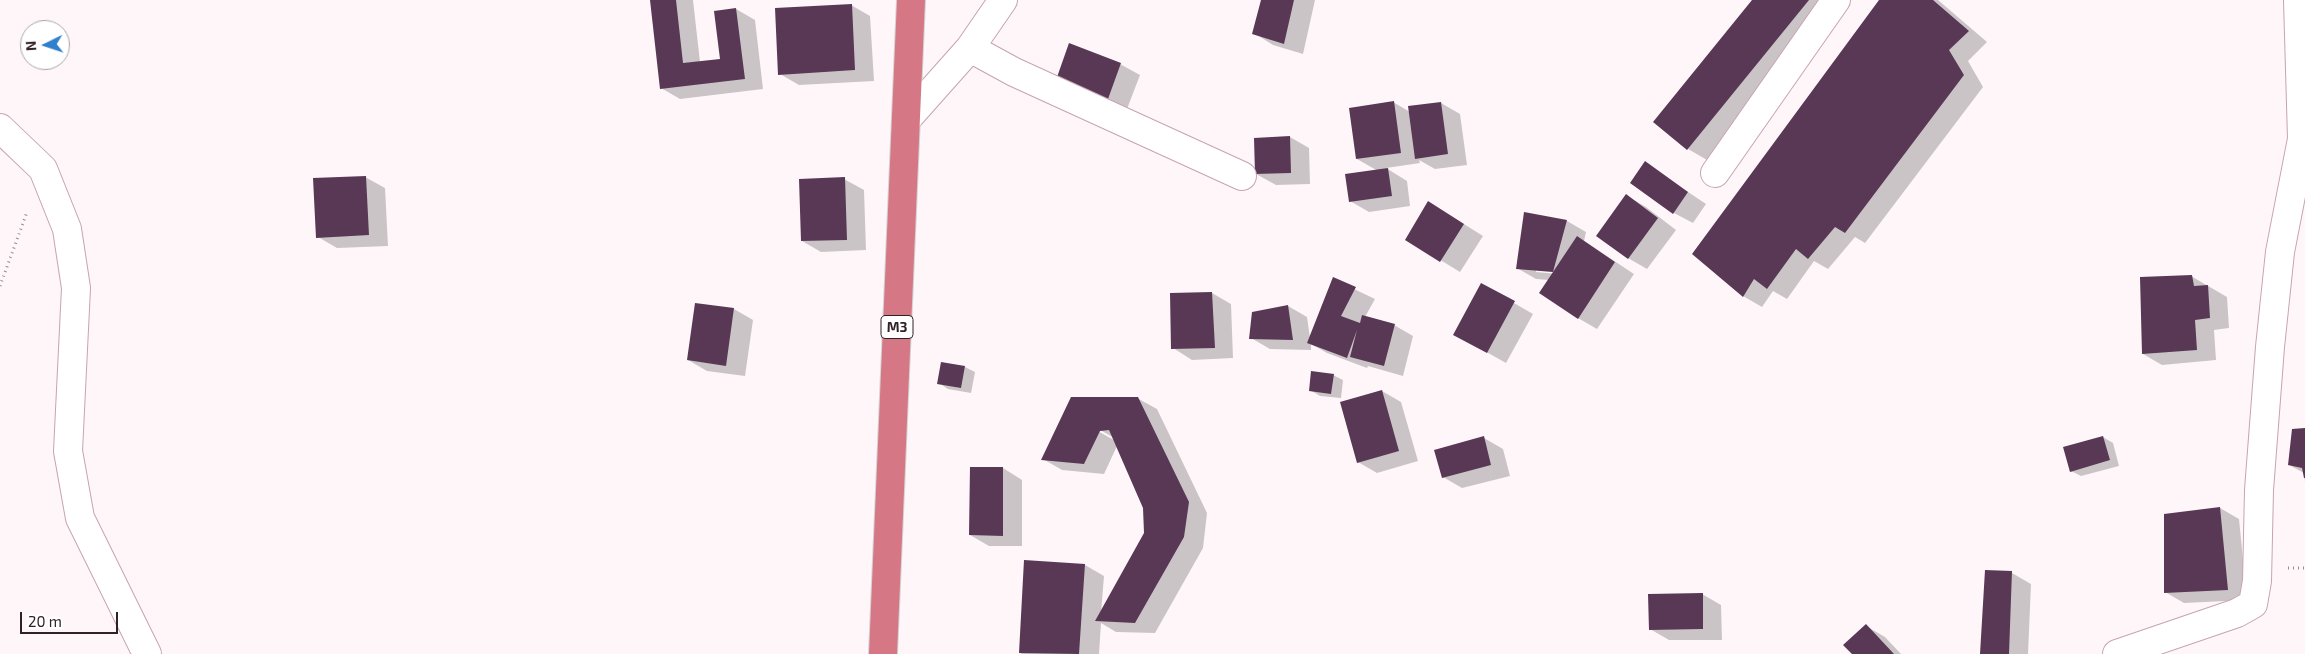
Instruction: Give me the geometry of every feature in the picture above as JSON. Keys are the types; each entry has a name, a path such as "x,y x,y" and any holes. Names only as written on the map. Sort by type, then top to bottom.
{"highway":[{"name":"M3","path":"883,654 911,0"}],"street":[{"path":"906,120 970,48 1003,0"},
{"path":"1715,173 1836,0"},
{"path":"2117,654 2237,612 2253,604 2257,581 2259,490 2270,347 2280,252 2302,139 2298,0"},
{"path":"970,48 1014,72 1242,176"},
{"path":"0,128 43,169 67,229 76,288 68,450 80,518 147,654"}],"path":[{"path":"0,286 43,169"}],"building":[{"path":"650,0 676,0 683,63 720,59 714,11 736,8 745,79 660,89"},
{"path":"1261,0 1294,0 1284,44 1252,34"},
{"path":"1752,0 1809,0 1687,150 1653,122"},
{"path":"1879,0 1933,0 1969,31 1949,50 1964,75 1845,233 1835,227 1808,259 1796,249 1767,289 1754,279 1743,297 1692,254"},
{"path":"852,4 855,70 778,75 775,8"},
{"path":"1069,43 1121,63 1108,99 1056,80"},
{"path":"1394,101 1401,153 1356,159 1349,108"},
{"path":"1441,102 1448,154 1415,159 1408,106"},
{"path":"1290,136 1291,173 1255,174 1254,138"},
{"path":"1645,161 1688,192 1673,214 1630,183"},
{"path":"1388,168 1392,196 1349,202 1345,174"},
{"path":"366,176 369,235 316,238 313,178"},
{"path":"845,177 847,240 801,241 799,179"},
{"path":"1626,194 1658,218 1628,259 1596,236"},
{"path":"1428,201 1464,224 1440,262 1405,240"},
{"path":"1524,212 1567,220 1553,272 1516,269"},
{"path":"1577,236 1615,262 1578,319 1539,293"},
{"path":"2192,275 2194,286 2208,285 2210,318 2195,320 2197,350 2142,354 2140,277"},
{"path":"1333,277 1356,287 1341,316 1360,323 1362,315 1395,324 1384,366 1350,357 1357,330 1347,358 1307,343"},
{"path":"1481,283 1515,301 1487,353 1453,335"},
{"path":"1212,292 1215,348 1171,349 1170,293"},
{"path":"695,303 734,308 726,366 687,360"},
{"path":"1288,305 1293,340 1249,339 1252,312"},
{"path":"941,362 965,366 961,388 937,384"},
{"path":"1311,371 1334,374 1331,394 1309,391"},
{"path":"1382,390 1399,451 1357,463 1340,402"},
{"path":"1071,397 1138,397 1189,502 1184,537 1135,623 1095,621 1144,533 1143,508 1109,430 1100,431 1084,464 1041,460"},
{"path":"2305,428 2304,478 2302,468 2288,465 2292,429"},
{"path":"1484,436 1491,465 1442,478 1434,450"},
{"path":"2103,436 2110,460 2070,472 2063,447"},
{"path":"970,467 1003,467 1003,536 969,535"},
{"path":"2220,507 2228,590 2164,593 2164,514"},
{"path":"1024,560 1085,564 1079,654 1019,653"},
{"path":"1985,570 2012,571 2009,654 1980,654"},
{"path":"1703,593 1703,629 1649,630 1648,594"},
{"path":"1866,624 1894,654 1852,654 1843,645"}]}
